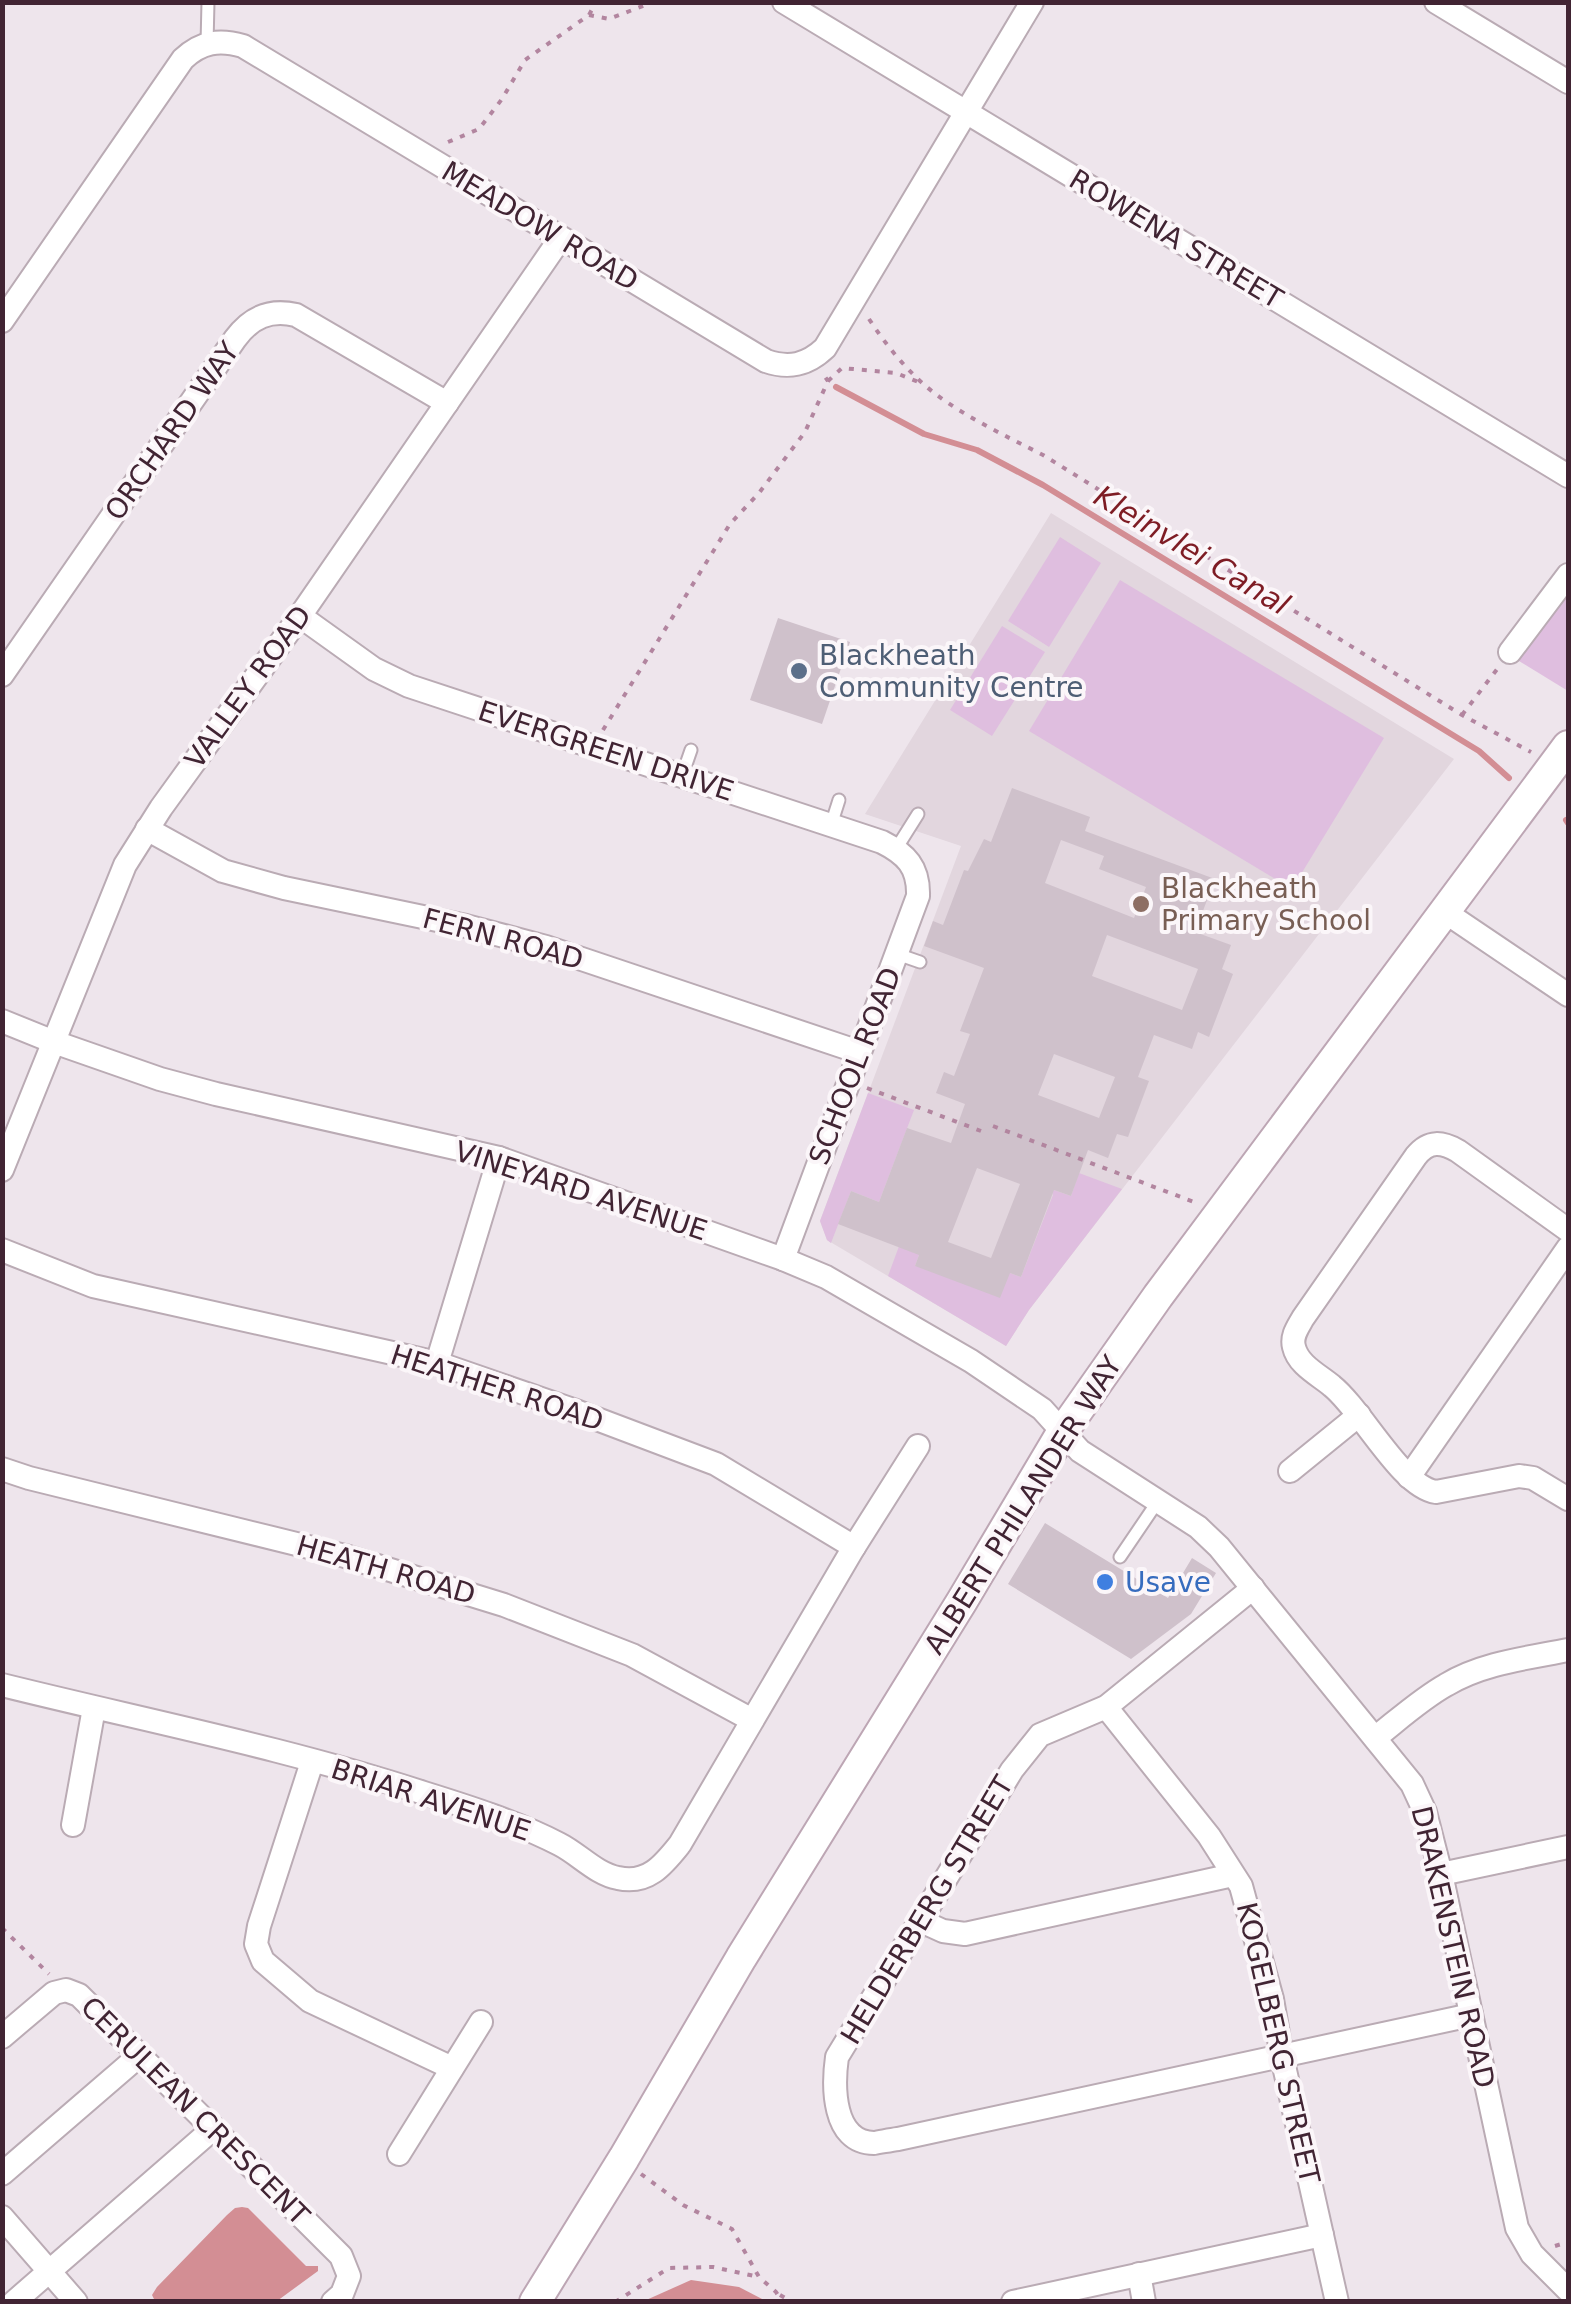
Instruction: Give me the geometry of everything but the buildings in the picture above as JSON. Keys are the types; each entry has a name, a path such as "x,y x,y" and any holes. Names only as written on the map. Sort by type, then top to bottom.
{"street":[{"name":"ROWENA STREET","path":"784,2 1568,476"},
{"path":"814,359 856,298 1032,2"},
{"path":"1436,2 1568,82"},
{"name":"MEADOW ROAD","path":"207,44 223,41 243,46 766,361 788,366 814,359"},
{"path":"2,321 183,59 207,44"},
{"name":"VALLEY ROAD","path":"2,1170 124,866 560,239"},
{"name":"ORCHARD WAY","path":"2,675 249,323 267,314 296,315 447,403"},
{"path":"1510,652 1568,575"},
{"name":"EVERGREEN DRIVE","path":"300,616 390,678 896,849 916,872"},
{"name":"ALBERT PHILANDER WAY","path":"535,2302 1063,1431 1158,1296 1517,814 1542,767 1568,746"},
{"name":"FERN ROAD","path":"147,829 224,872 546,947 859,1052"},
{"name":"SCHOOL ROAD","path":"783,1259 918,896 916,872"},
{"path":"1445,912 1568,995"},
{"name":"VINEYARD AVENUE","path":"2,1021 54,1042 216,1094 499,1158 783,1259 826,1277 971,1361 1042,1408 1063,1431"},
{"path":"1409,1476 1568,1232 1451,1147 1437,1143 1421,1150 1303,1318 1294,1336 1294,1348 1300,1359 1336,1389 1409,1476 1424,1489 1436,1492 1527,1476 1568,1499"},
{"path":"438,1363 499,1158"},
{"name":"HEATHER ROAD","path":"2,1250 94,1286 438,1363 573,1410 716,1464 854,1547"},
{"path":"1290,1472 1359,1415"},
{"name":"DRAKENSTEIN ROAD","path":"1063,1431 1080,1451 1208,1535 1412,1784 1441,1874 1516,2228 1532,2254 1568,2290"},
{"name":"BRIAR AVENUE","path":"2,1685 422,1792 510,1822 562,1845 602,1872 620,1879 642,1878 659,1870 680,1844 854,1547 918,1446"},
{"name":"HEATH ROAD","path":"2,1469 345,1556 504,1605 632,1655 752,1720"},
{"name":"HELDERBERG STREET","path":"1253,1588 1106,1707 1035,1739 1012,1770 837,2057 835,2096 842,2121 848,2132 873,2143 1471,2015"},
{"path":"1375,1738 1458,1678 1492,1666 1568,1650"},
{"name":"KOGELBERG STREET","path":"1106,1707 1209,1836 1241,1886 1272,1999 1337,2302"},
{"path":"73,1825 94,1708"},
{"path":"312,1762 259,1926 256,1944 263,1961 310,2001 452,2068"},
{"path":"1441,1874 1568,1846"},
{"path":"921,1921 943,1931 965,1934 1233,1876"},
{"name":"CERULEAN CRESCENT","path":"2,2037 49,1997 66,1990 84,1999 342,2256 348,2269 347,2286 333,2302"},
{"path":"399,2154 480,2022"},
{"path":"2,2174 140,2054"},
{"path":"14,2302 214,2128"},
{"path":"2,2217 76,2302"},
{"path":"1013,2302 1322,2235"},
{"path":"1138,2274 1144,2302"}],"lane":[{"path":"207,44 208,2"},
{"path":"682,776 691,750"},
{"path":"831,826 839,800"},
{"path":"896,849 918,814"},
{"path":"898,954 920,962"},
{"path":"1120,1557 1158,1501"}],"path":[{"path":"420,154 479,129 526,60 589,14 596,2"},
{"path":"589,14 610,18 652,2"},
{"path":"856,298 890,350 923,384 1542,767"},
{"path":"814,359 828,382"},
{"path":"596,748 604,728 730,524 760,493 805,432 828,382 842,368 896,373 923,384"},
{"path":"1462,715 1510,652"},
{"path":"848,1081 981,1131"},
{"path":"993,1126 1202,1205"},
{"path":"2,1928 66,1990"},
{"path":"636,2170 683,2205 732,2229 759,2276 792,2302"},
{"path":"615,2302 668,2268 713,2267 759,2276"},
{"path":"776,2292 782,2302"}],"shaded area":[{"name":"Blackheath Primary School","path":"1051,513 1454,759 1029,1310 1006,1346 827,1240 820,1221 961,846 865,814"},
{"path":"1060,537 1101,563 1049,647 1008,621"},
{"path":"1120,580 1384,738 1292,889 1029,731"},
{"path":"1568,588 1568,691 1514,658"},
{"path":"1002,626 1045,652 992,736 950,710"},
{"path":"868,1093 914,1110 879,1202 851,1191 831,1243 820,1221"},
{"path":"1079,1173 1122,1189 1006,1346 888,1276 905,1230 924,1241 915,1266 1021,1277 1053,1195 1051,1189 1071,1196"},
{"path":"248,2208 306,2266 318,2266 318,2271 277,2301 155,2301 152,2295 157,2287 227,2215"},
{"path":"691,2280 739,2287 766,2301 644,2301"}],"waterway":[{"name":"Kleinvlei Canal","path":"836,387 924,434 977,450 1043,485 1479,751 1509,778"}],"place":[{"name":"Blackheath Community Centre","path":"799,671"},
{"name":"Blackheath Primary School","path":"1141,904"},
{"name":"Usave","path":"1105,1582"}]}
